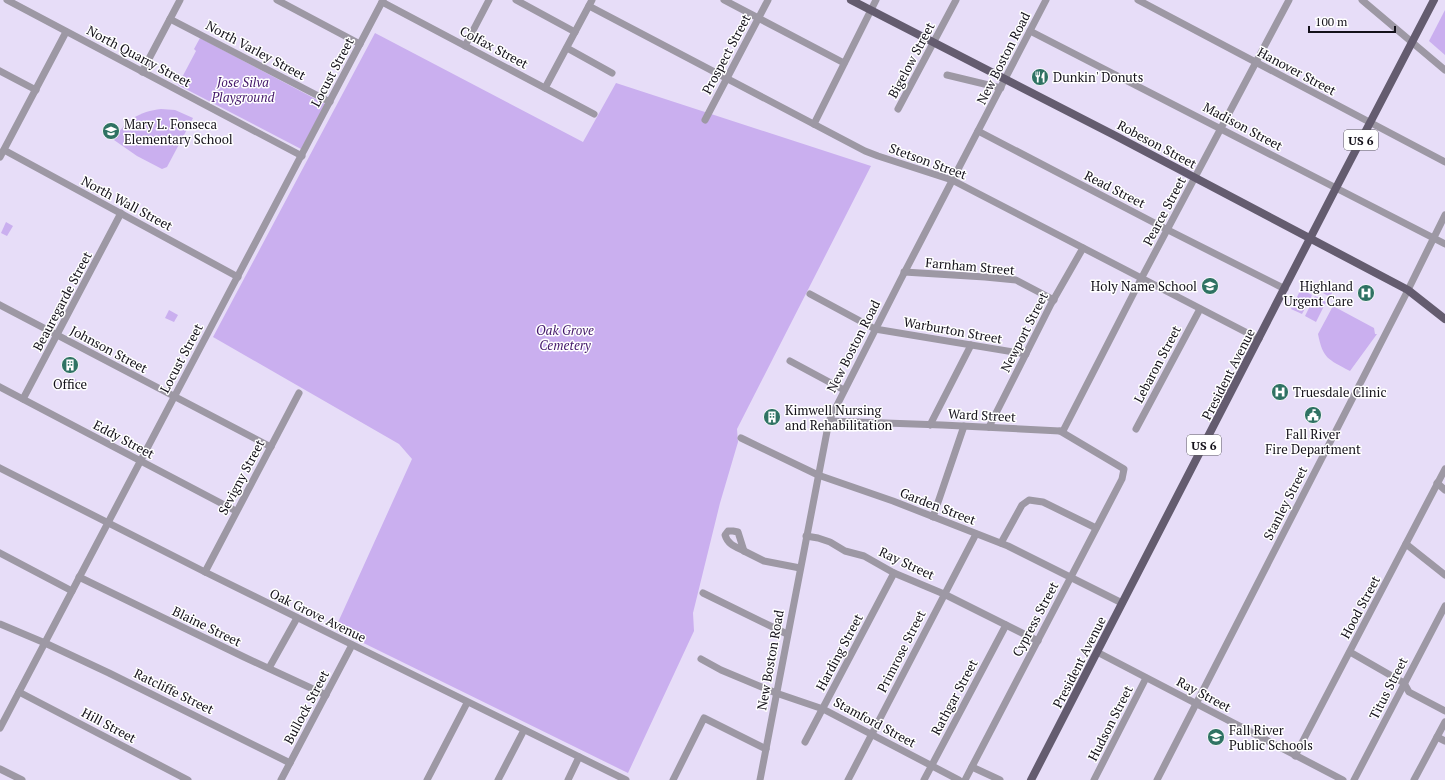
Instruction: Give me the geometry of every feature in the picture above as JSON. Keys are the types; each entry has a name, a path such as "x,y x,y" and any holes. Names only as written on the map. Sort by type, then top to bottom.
{"main road":[{"name":"Robeson Street","path":"851,0 1408,290 1445,319"},
{"name":"President Avenue","path":"1031,780 1434,0"}],"street":[{"name":"North Quarry Street","path":"7,0 302,156"},
{"path":"142,72 180,0"},
{"path":"465,46 489,0"},
{"path":"516,0 575,32"},
{"path":"724,0 844,63"},
{"name":"Prospect Street","path":"705,120 768,0"},
{"path":"814,124 876,0"},
{"name":"Bigelow Street","path":"898,109 956,0"},
{"name":"New Boston Road","path":"760,780 829,421 904,272 1046,0"},
{"name":"Hanover Street","path":"1138,0 1445,162"},
{"name":"Pearce Street","path":"1060,431 1063,431 1141,279 1289,0"},
{"path":"1362,0 1445,70"},
{"path":"280,1 360,44"},
{"name":"Colfax Street","path":"383,1 594,114"},
{"name":"Locust Street","path":"0,728 383,1"},
{"path":"545,88 590,3"},
{"name":"Stetson Street","path":"590,3 727,79 814,124 878,156 952,180 1200,310 1259,339"},
{"name":"North Varley Street","path":"170,19 330,102"},
{"name":"Madison Street","path":"1030,31 1445,244"},
{"path":"2,154 66,32"},
{"path":"567,48 612,73"},
{"path":"0,71 36,90"},
{"path":"947,75 1001,88"},
{"name":"Read Street","path":"978,131 1285,289"},
{"name":"North Wall Street","path":"2,154 121,213 238,276"},
{"name":"Beauregarde Street","path":"23,400 121,213"},
{"name":"Stanley Street","path":"1157,780 1445,215"},
{"name":"Newport Street","path":"988,427 1054,300 1083,248"},
{"name":"Farnham Street","path":"904,272 985,276 1016,280 1054,300"},
{"name":"Warburton Street","path":"810,294 875,329 1026,354"},
{"name":"Johnson Street","path":"0,305 271,447"},
{"name":"Lebaron Street","path":"1136,429 1200,310"},
{"path":"930,425 971,345"},
{"path":"790,361 844,390"},
{"name":"Eddy Street","path":"0,387 236,511"},
{"name":"Sevigny Street","path":"205,572 299,393"},
{"name":"Ward Street","path":"829,421 1060,431 1124,469"},
{"path":"933,517 943,483 964,426"},
{"name":"Garden Street","path":"741,438 818,475 893,501 1001,543 1122,604"},
{"name":"Oak Grove Avenue","path":"0,468 296,618 626,780"},
{"name":"Cypress Street","path":"965,780 1122,479 1124,469"},
{"name":"Hood Street","path":"1295,756 1445,469"},
{"path":"1438,484 1445,490"},
{"path":"1001,543 1022,505 1029,500 1043,502 1096,528"},
{"name":"Primrose Street","path":"848,780 976,534"},
{"name":"Ray Street","path":"806,536 830,542 845,551 864,556 894,573 944,594 1038,641"},
{"path":"1406,544 1445,575"},
{"path":"744,551 764,561 800,568"},
{"path":"0,553 72,591"},
{"name":"Harding Street","path":"805,742 894,573"},
{"name":"Blaine Street","path":"79,577 326,695"},
{"path":"703,593 787,634"},
{"name":"Titus Street","path":"1354,780 1445,606"},
{"path":"268,668 296,618"},
{"name":"Ratcliffe Street","path":"0,624 45,643 189,711 290,762"},
{"name":"Rathgar Street","path":"924,780 1006,624"},
{"name":"Bullock Street","path":"281,780 352,645"},
{"name":"Ray Street","path":"1097,652 1343,780"},
{"path":"1350,652 1404,682 1409,692 1445,711"},
{"name":"Stamford Street","path":"701,659 722,670 776,693 823,709 959,780"},
{"name":"Hudson Street","path":"1094,780 1146,678"},
{"name":"Hill Street","path":"19,692 188,780"},
{"path":"427,780 467,702"},
{"path":"673,780 704,718 766,749"},
{"path":"1414,780 1445,722"},
{"path":"498,780 524,730"},
{"path":"1437,736 1445,741"},
{"path":"568,780 579,758"},
{"path":"972,767 1000,780"},
{"path":"0,769 22,780"}],"green space":[{"path":"1445,10 1445,55 1429,41"},
{"name":"Oak Grove Cemetery","path":"375,33 583,142 616,83 871,166 737,429 738,442 720,503 693,613 694,631 628,773 335,629 412,459 399,444 213,337"},
{"name":"Jose Silva Playground","path":"200,38 325,104 301,149 178,85 196,51 194,49"},
{"path":"161,109 175,110 193,118 167,167 162,169 137,156 114,140 123,127 133,118 146,112"},
{"path":"6,222 13,226 7,236 1,233"},
{"path":"1329,287 1334,289 1330,297 1323,293 1325,289"},
{"path":"1301,289 1312,295 1302,314 1291,309"},
{"path":"1315,296 1326,302 1316,322 1305,316"},
{"path":"1333,306 1374,328 1375,334 1377,334 1350,371 1332,361 1325,354 1320,342 1318,334"},
{"path":"169,310 178,315 174,322 165,318"},
{"path":"76,379 79,388 68,391 65,383"}],"place":[{"name":"Dunkin' Donuts","path":"1040,77"},
{"name":"Mary L. Fonseca Elementary School","path":"111,131"},
{"name":"Holy Name School","path":"1210,286"},
{"name":"Highland Urgent Care","path":"1366,293"},
{"name":"Office","path":"70,365"},
{"name":"Truesdale Clinic","path":"1280,392"},
{"name":"Fall River Fire Department","path":"1313,415"},
{"name":"Kimwell Nursing and Rehabilitation","path":"772,417"},
{"name":"Fall River Public Schools","path":"1216,737"}]}
